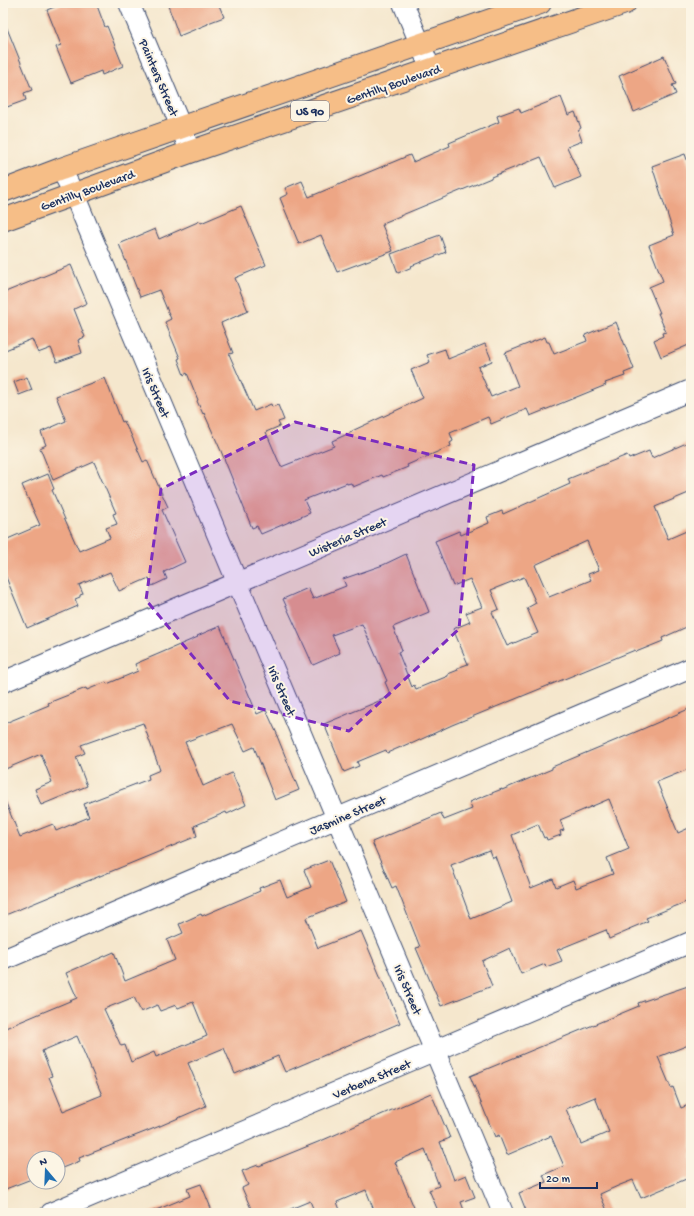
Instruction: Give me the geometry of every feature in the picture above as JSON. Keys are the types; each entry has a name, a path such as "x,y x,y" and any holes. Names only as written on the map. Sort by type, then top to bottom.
{"main road":[{"name":"Gentilly Boulevard","path":"3,191 61,169 540,3"},
{"name":"Gentilly Boulevard","path":"3,220 190,152 625,3"}],"street":[{"name":"Painters Street","path":"129,3 190,152"},
{"path":"403,3 430,70"},
{"name":"Iris Street","path":"61,169 74,194 503,1213"},
{"name":"Wisteria Street","path":"3,682 691,390"},
{"name":"Jasmine Street","path":"3,960 691,668"},
{"name":"Verbena Street","path":"51,1213 691,942"}],"highlighted area":[{"path":"295,422 474,465 459,629 349,731 230,701 146,600 161,489"}],"building":[{"path":"64,3 96,3 123,66 102,75 101,71 71,83 56,47 61,45 47,10"},
{"path":"167,3 218,3 224,17 179,36"},
{"path":"4,21 32,90 24,93 26,100 7,107 3,98"},
{"path":"664,56 676,84 672,85 676,94 634,112 619,76"},
{"path":"561,97 568,115 575,112 581,128 578,130 582,141 567,147 581,177 555,188 541,157 383,223 384,225 382,225 393,251 337,272 321,235 299,244 280,198 288,194 285,188 302,181 309,197 410,155 413,162 450,146 449,143 499,122 497,116 519,108 521,113"},
{"path":"685,154 691,171 691,344 661,357 654,340 663,336 662,333 666,332 649,287 663,281 649,245 674,235 652,166"},
{"path":"241,206 266,265 235,278 248,311 221,323 233,353 229,354 254,411 271,404 272,407 278,405 284,420 278,422 280,426 266,432 281,467 334,446 332,441 423,398 411,370 430,362 427,355 445,349 448,359 485,344 492,361 478,367 491,397 518,386 505,353 545,337 554,354 587,341 585,335 616,322 634,369 624,373 625,376 605,383 606,385 530,416 527,409 491,424 488,417 450,433 453,441 450,443 451,446 407,465 408,467 383,477 382,475 353,487 351,483 347,483 304,500 310,513 261,534 257,526 252,528 221,451 197,401 198,400 187,373 184,375 178,359 180,358 165,322 171,319 159,290 140,297 119,244 155,229 159,239 200,221 201,223"},
{"path":"440,235 446,252 411,266 412,267 398,273 391,254"},
{"path":"71,265 87,303 74,309 85,337 78,340 82,353 57,362 51,348 38,353 32,339 3,351 3,293"},
{"path":"27,377 32,390 19,395 14,382"},
{"path":"105,378 122,422 124,421 129,430 143,462 147,460 168,507 162,510 185,562 164,572 167,579 152,586 149,578 119,591 110,572 79,585 83,594 75,599 78,606 27,628 3,570 3,541 40,525 22,485 48,474 54,489 52,490 79,551 110,538 106,528 117,524 113,514 116,513 94,462 53,480 40,448 46,445 41,432 66,421 56,396"},
{"path":"691,441 691,492 655,507 668,539 691,529 691,625 662,638 663,641 636,652 635,650 452,725 411,744 410,743 387,753 386,750 357,762 359,766 344,772 324,724 391,696 385,682 387,681 362,624 332,635 340,653 313,665 283,599 308,588 313,599 346,586 343,579 383,565 406,554 429,612 393,627 402,650 398,652 412,687 414,685 416,689 448,676 448,674 458,670 457,668 468,664 453,629 470,622 466,613 482,607 470,579 453,586 435,541 459,531 461,535 489,523 487,517 502,511 503,514 570,484 568,479 627,455 629,459 649,451 652,458","holes":["587,541 599,570 588,574 591,580 549,597 535,565","524,577 536,603 527,608 538,633 507,646 492,612 499,609 491,590"]},
{"path":"220,626 257,714 266,710 299,790 275,800 254,747 245,751 232,724 185,742 203,786 232,773 246,805 227,814 226,812 194,826 197,836 3,916 3,796 20,837 53,824 56,831 89,817 84,804 149,779 148,775 160,770 143,723 81,745 85,753 76,757 87,786 41,805 35,789 52,782 41,754 3,770 3,724 49,705 48,703 86,688 87,690 106,682 107,684 138,671 135,664"},
{"path":"691,708 691,768 657,782 678,833 691,827 691,900 646,918 648,921 609,939 606,930 557,950 562,961 546,967 545,964 521,974 510,948 482,961 492,986 441,1006 416,948 420,947 396,886 392,888 372,842 441,813 444,820 472,809 469,802 552,769 552,767","holes":["609,799 629,849 607,858 613,874 576,888 573,880 556,887 553,879 531,888 512,835 538,824 544,838 546,837 547,840 561,835 560,831 564,830 560,820","489,850 492,858 495,856 512,902 471,919 451,865"]},
{"path":"329,860 346,902 306,918 318,948 361,931 400,1023 285,1072 278,1056 235,1074 224,1048 188,1063 206,1106 79,1158 80,1161 66,1166 66,1150 26,1150 26,1181 3,1190 3,1029 77,998 66,973 114,952 125,981 175,960 167,940 183,933 179,924 201,914 202,916 260,891 259,888 280,880 287,897 311,887 304,870","holes":["134,997 141,1012 157,1005 160,1011 176,1005 178,1008 193,1002 207,1036 156,1057 154,1052 131,1062 125,1045 121,1046 104,1009","77,1036 102,1095 63,1111 49,1077 52,1076 42,1051"]},
{"path":"691,985 691,1044 658,1057 671,1088 673,1087 681,1108 691,1104 691,1177 641,1198 633,1180 620,1185 600,1194 608,1213 527,1213 519,1193 546,1182 543,1175 564,1166 551,1136 507,1155 499,1135 495,1137 470,1076 639,1006 638,1003","holes":["595,1097 609,1132 581,1144 566,1109"]},
{"path":"431,1093 450,1138 440,1142 454,1180 466,1175 475,1197 461,1202 465,1213 439,1213 429,1190 439,1186 425,1149 395,1162 415,1210 407,1213 375,1213 366,1190 337,1202 340,1210 332,1213 315,1213 310,1201 281,1213 253,1213 242,1188 248,1185 242,1171 258,1165 259,1166 323,1140"},
{"path":"201,1184 213,1213 149,1213 190,1196 187,1189"}]}
